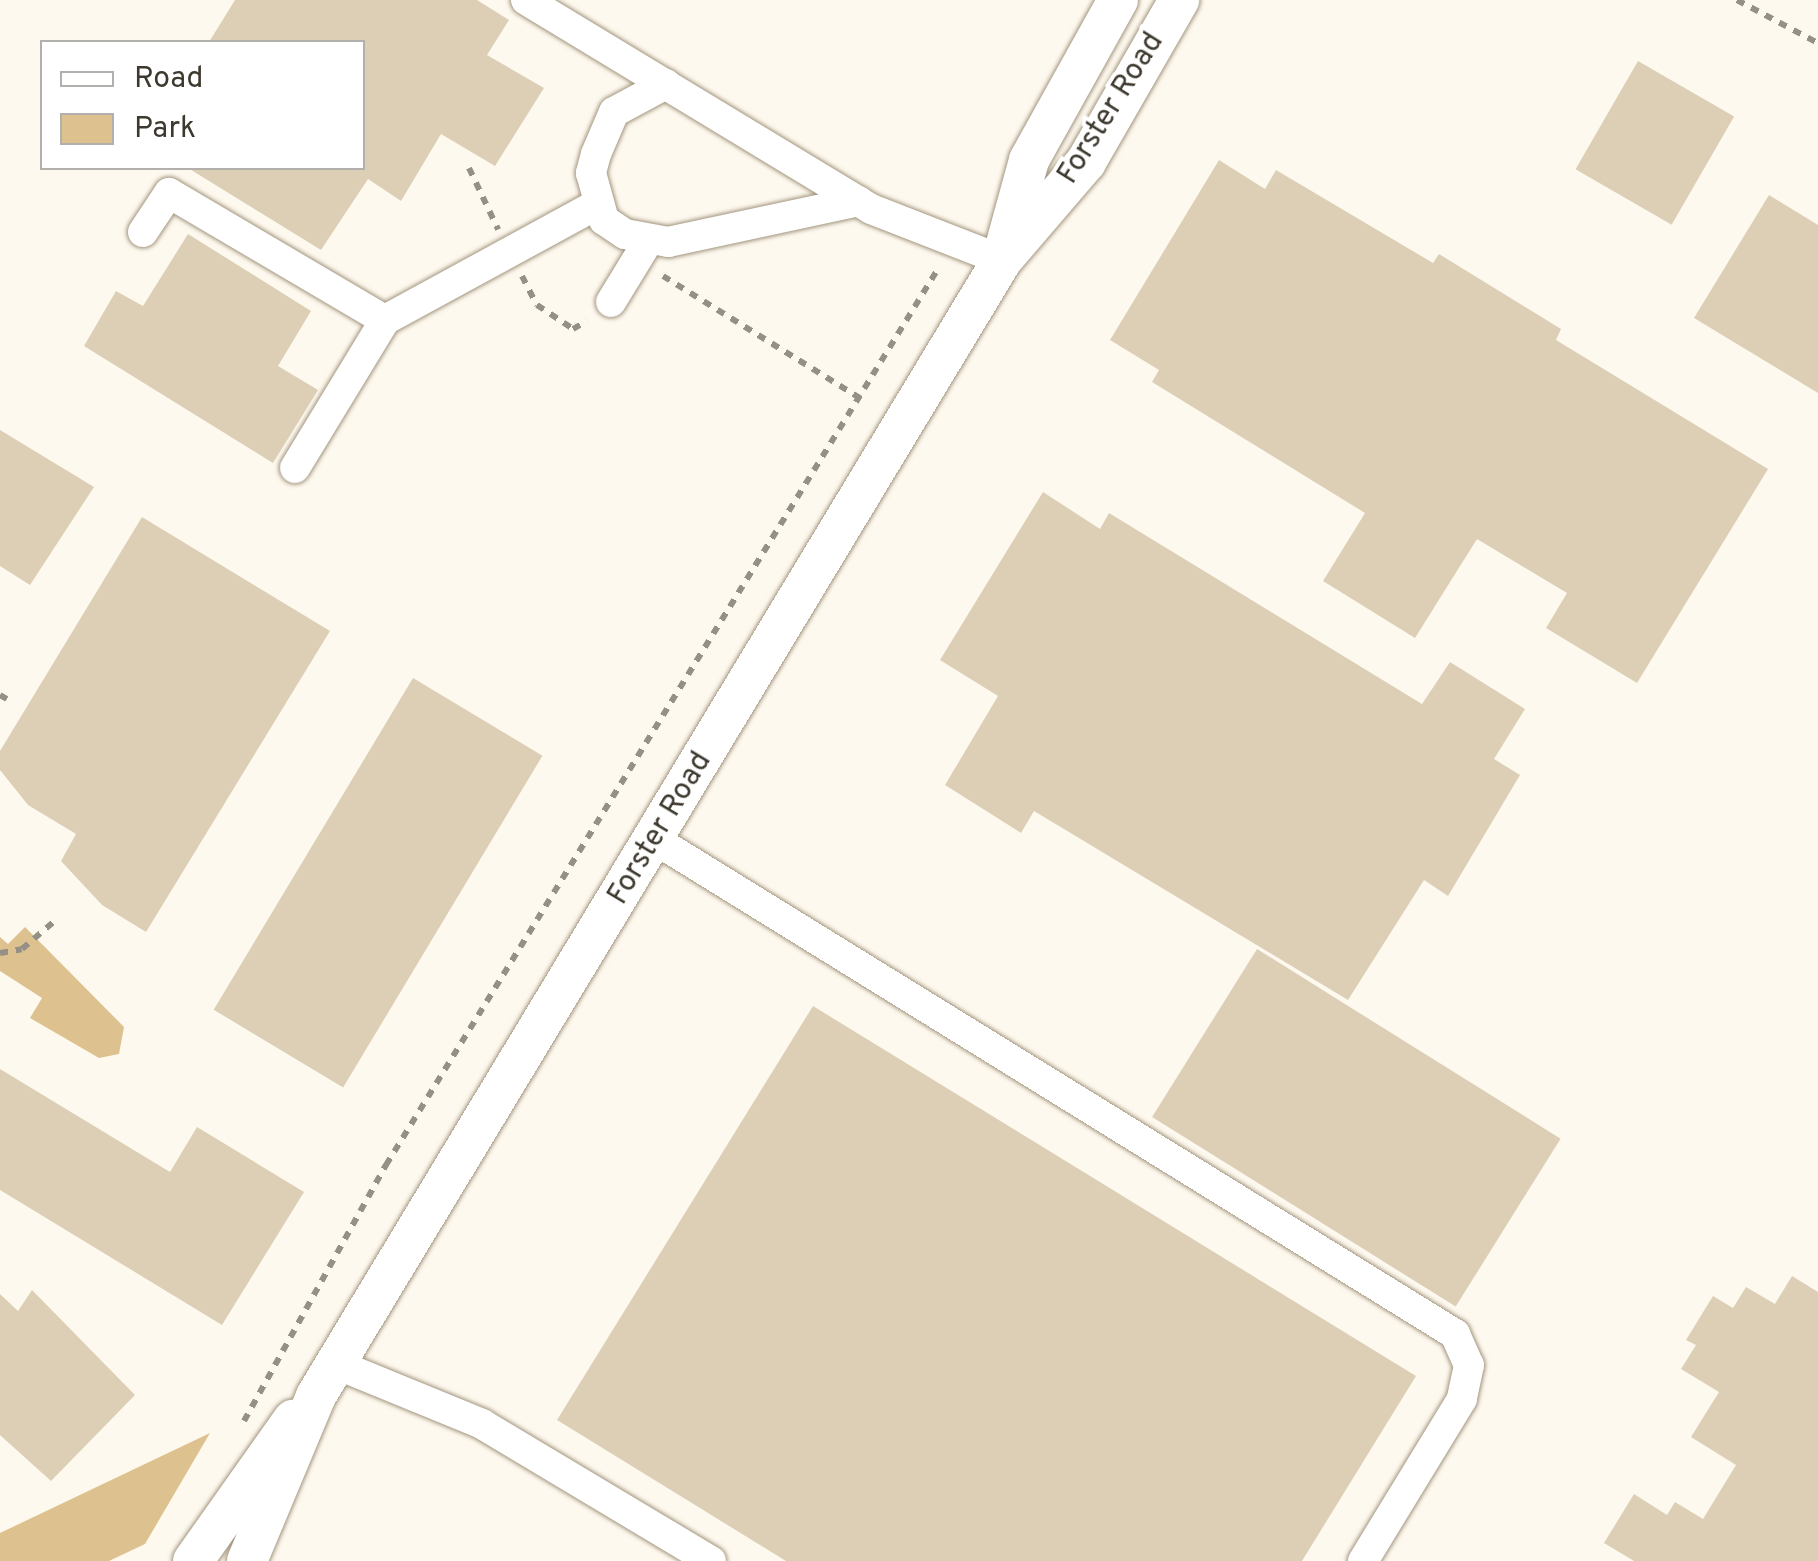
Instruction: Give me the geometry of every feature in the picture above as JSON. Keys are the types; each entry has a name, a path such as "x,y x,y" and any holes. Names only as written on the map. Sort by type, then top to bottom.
{"main road":[{"name":"Forster Road","path":"1002,260 1028,160 1118,0"},
{"name":"Forster Road","path":"247,1561 326,1380 1002,260 1086,162 1178,0"},
{"name":"Forster Road","path":"193,1561 277,1436 326,1380"}],"lane":[{"path":"526,0 859,201 1002,260"},
{"path":"666,84 614,112 592,172 604,220 647,243 859,201"},
{"path":"143,232 169,193 385,320"},
{"path":"295,468 385,320 598,204"},
{"path":"611,302 647,243"},
{"path":"654,839 1455,1334 1469,1365 1462,1400 1363,1561"},
{"path":"326,1380 482,1424 711,1561"}],"path":[{"path":"1737,0 1818,42"},
{"path":"240,1427 386,1165 956,239"},
{"path":"0,953 22,950 58,919"}],"green space":[{"path":"25,927 124,1027 119,1054 99,1058 30,1018 42,998 0,971 0,937 8,944"},
{"path":"210,1433 145,1544 109,1561 0,1561 0,1533"}],"building":[{"path":"235,0 477,0 509,20 487,55 544,88 495,166 441,134 401,201 368,179 321,250 191,170 365,170 365,40 210,40"},
{"path":"1638,61 1734,116 1672,225 1576,169"},
{"path":"1219,160 1265,189 1276,170 1433,263 1439,254 1561,329 1556,340 1768,469 1637,683 1546,628 1567,593 1477,539 1415,638 1323,581 1365,513 1152,382 1159,370 1110,340"},
{"path":"1769,195 1818,225 1818,393 1694,318"},
{"path":"188,234 311,311 278,366 318,390 273,463 84,346 116,291 143,306"},
{"path":"0,430 94,487 30,585 0,566"},
{"path":"1043,492 1100,529 1109,513 1422,704 1450,662 1525,709 1494,759 1520,775 1448,896 1424,880 1348,1000 1034,811 1021,833 945,785 998,696 940,660"},
{"path":"142,517 330,631 146,932 102,905 61,861 76,834 28,805 0,770 0,751"},
{"path":"413,678 542,756 343,1087 214,1010"},
{"path":"1257,949 1561,1139 1456,1307 1152,1117"},
{"path":"813,1006 1416,1376 1302,1561 786,1561 557,1420"},
{"path":"0,1069 170,1172 197,1127 304,1192 222,1325 0,1190"},
{"path":"1792,1276 1818,1292 1818,1561 1634,1561 1604,1543 1634,1494 1667,1515 1675,1502 1703,1519 1736,1465 1691,1437 1719,1392 1681,1369 1696,1345 1686,1340 1713,1296 1733,1308 1746,1287 1775,1304"},
{"path":"32,1290 135,1395 51,1481 0,1435 0,1294 18,1311"}]}
